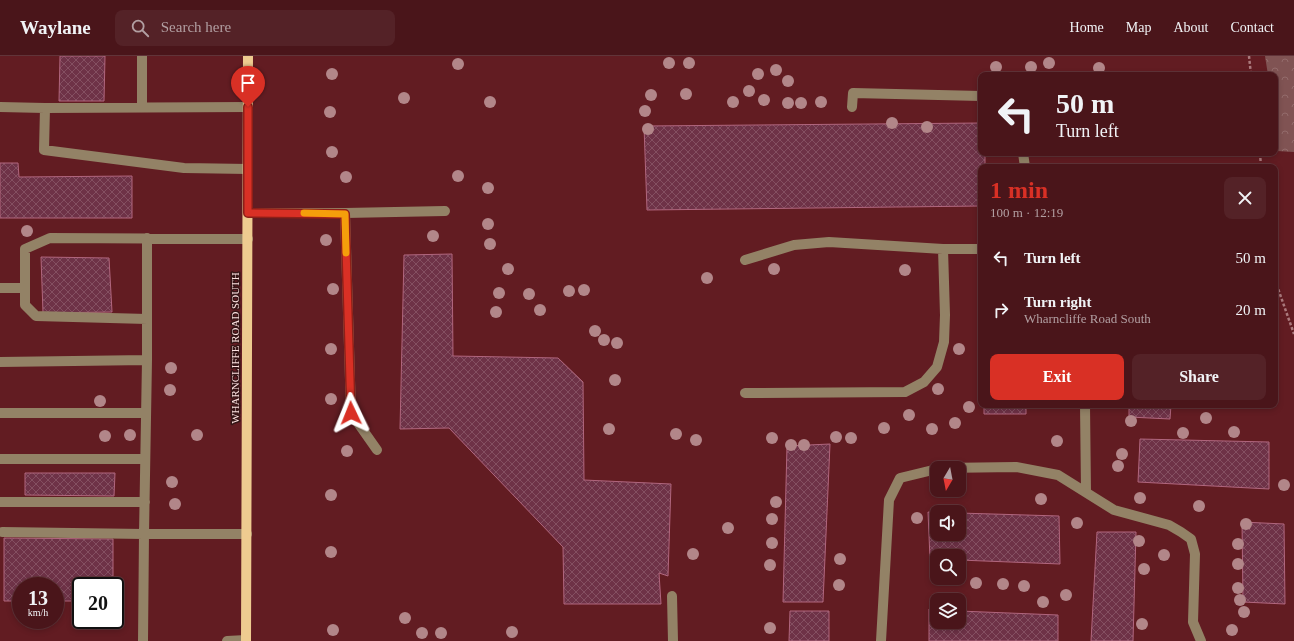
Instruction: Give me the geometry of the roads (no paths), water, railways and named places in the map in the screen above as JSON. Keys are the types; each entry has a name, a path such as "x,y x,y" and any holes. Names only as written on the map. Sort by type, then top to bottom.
{"main road":[{"name":"WHARNCLIFFE ROAD SOUTH","path":"246,641 248,56"}],"lane":[{"path":"142,56 142,107"},
{"path":"852,107 853,93 978,96"},
{"path":"0,107 248,107"},
{"path":"45,108 44,150 184,168 248,169"},
{"path":"248,213 345,214 445,211"},
{"path":"345,214 351,413 377,450"},
{"path":"147,319 36,316 25,305 26,248 50,238 248,239"},
{"path":"143,641 147,360 147,238"},
{"path":"745,260 794,245 829,242 944,249 978,249"},
{"path":"745,393 905,392 924,382 937,367 944,342 944,249"},
{"path":"0,288 25,288"},
{"path":"0,362 147,360"},
{"path":"1085,408 1086,492"},
{"path":"0,413 146,413"},
{"path":"0,459 145,459"},
{"path":"966,468 1016,467 1058,475 1114,510 1169,525 1191,539 1195,554 1193,622 1201,641"},
{"path":"881,641 889,500 900,478 930,471"},
{"path":"0,502 145,502"},
{"path":"2,532 247,534"},
{"path":"672,596 673,641"},
{"path":"227,641 246,641"}]}
